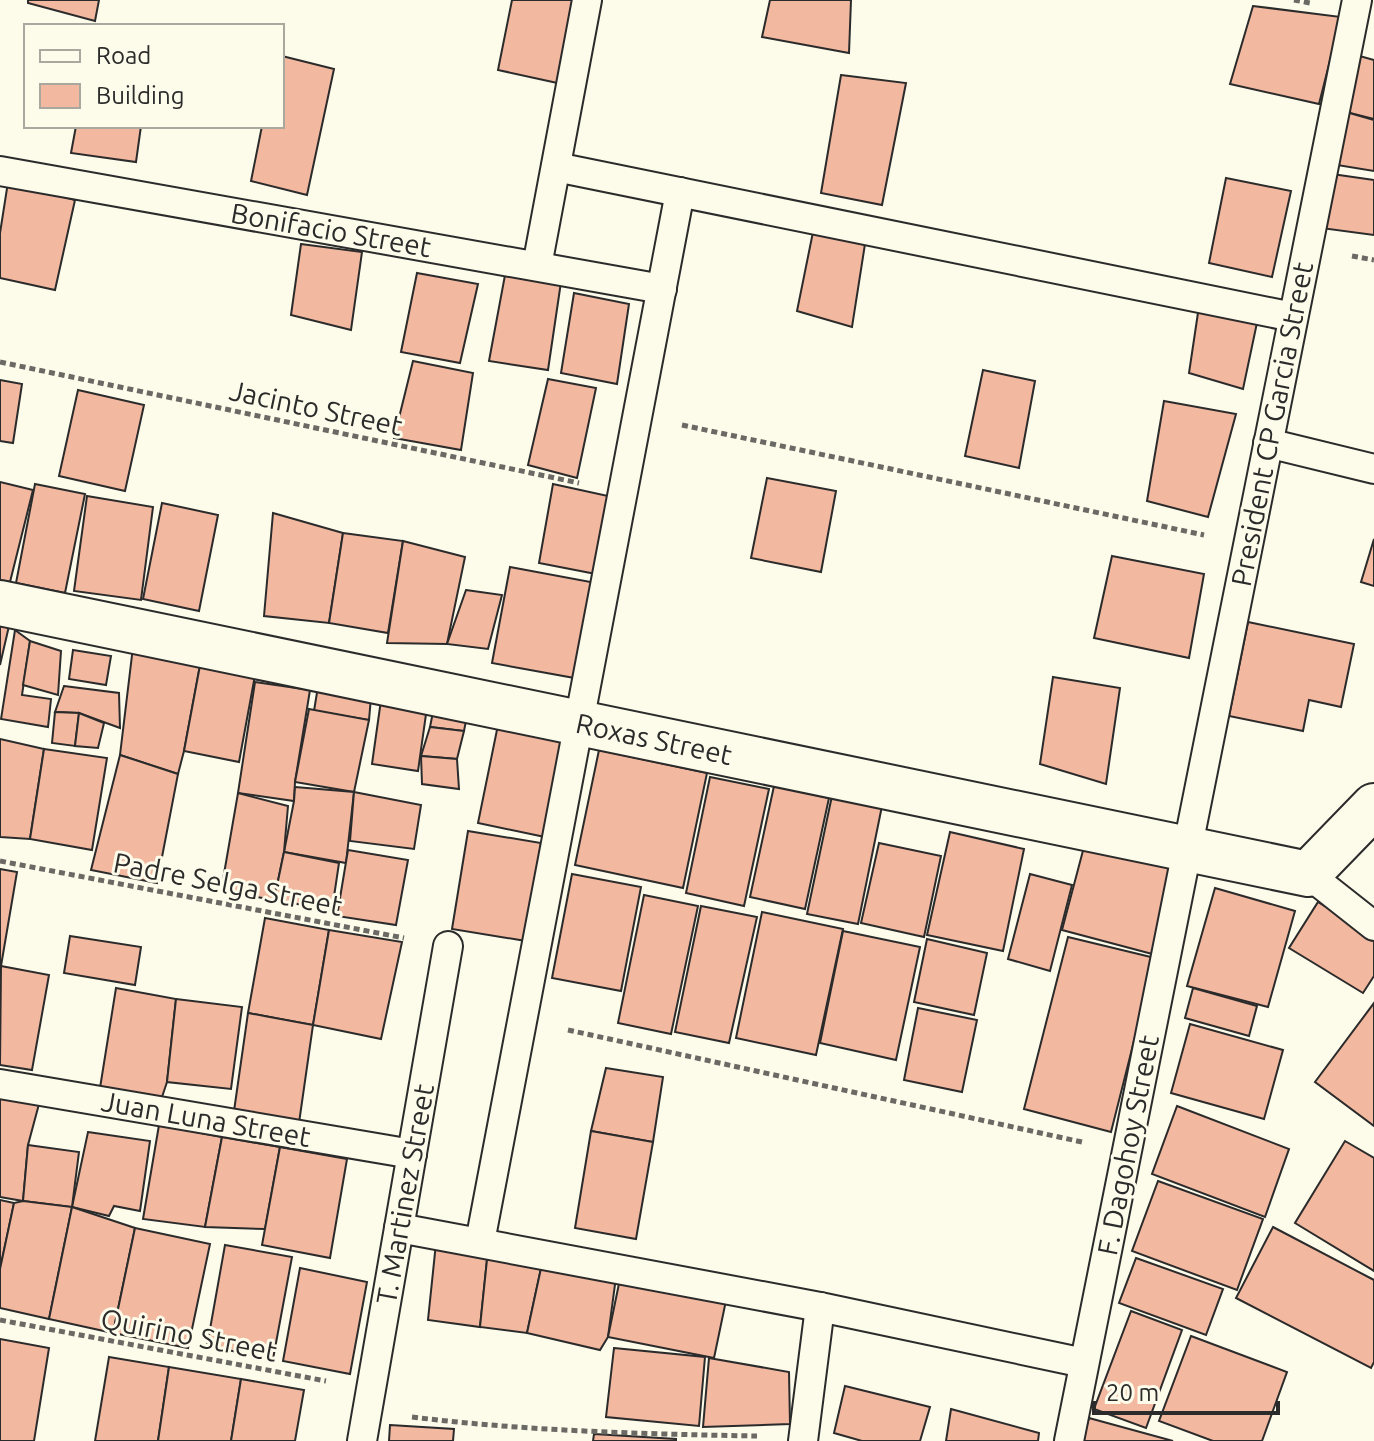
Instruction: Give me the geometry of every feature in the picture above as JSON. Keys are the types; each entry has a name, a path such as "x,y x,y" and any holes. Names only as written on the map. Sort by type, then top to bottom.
{"street":[{"name":"Roxas Street","path":"0,603 1308,874"},
{"path":"1308,874 1374,806"}],"lane":[{"path":"537,266 587,0"},
{"name":"President CP Garcia Street","path":"1187,849 1357,0"},
{"path":"556,167 1293,317"},
{"name":"Bonifacio Street","path":"0,171 662,289"},
{"path":"480,1242 680,192"},
{"path":"1268,443 1374,469"},
{"name":"F. Dagohoy Street","path":"1069,1441 1187,849"},
{"path":"1308,874 1374,926"},
{"name":"T. Martinez Street","path":"362,1441 448,946"},
{"name":"Juan Luna Street","path":"0,1084 412,1154"},
{"path":"399,1228 820,1307 1084,1363"},
{"path":"803,1439 820,1307"}],"path":[{"name":"Jacinto Street","path":"0,362 623,492"},
{"path":"638,415 1248,544"},
{"name":"Padre Selga Street","path":"0,861 448,946"},
{"path":"521,1020 1126,1151"},
{"name":"Quirino Street","path":"0,1320 468,1424 803,1439"}],"building":[{"path":"28,0 99,0 95,21 28,3"},
{"path":"512,0 580,0 562,84 498,70"},
{"path":"770,0 851,0 849,53 762,37"},
{"path":"1253,6 1341,17 1319,104 1230,84"},
{"path":"1356,55 1374,60 1374,119 1346,112"},
{"path":"284,56 334,69 307,195 251,181 262,128 284,128"},
{"path":"841,75 906,83 882,205 821,193"},
{"path":"1346,112 1374,120 1374,171 1337,165"},
{"path":"76,128 141,128 136,162 71,153"},
{"path":"1332,174 1374,180 1374,235 1321,228"},
{"path":"1226,178 1291,191 1272,277 1209,263"},
{"path":"8,182 75,200 55,290 0,278 0,233"},
{"path":"813,232 865,244 852,327 797,311"},
{"path":"301,244 362,252 351,330 291,315"},
{"path":"417,273 478,284 460,363 401,352"},
{"path":"505,275 561,282 548,370 489,361"},
{"path":"574,293 629,304 617,384 561,373"},
{"path":"1199,306 1258,318 1243,389 1189,373"},
{"path":"413,361 473,373 461,450 394,438"},
{"path":"983,370 1035,381 1019,468 965,456"},
{"path":"548,379 596,388 577,478 528,465"},
{"path":"0,380 22,384 13,443 0,441"},
{"path":"78,390 144,405 125,491 59,476"},
{"path":"1164,401 1236,414 1208,517 1147,501"},
{"path":"767,478 836,491 821,572 751,558"},
{"path":"0,482 33,490 10,582 0,580"},
{"path":"35,484 85,494 65,593 16,583"},
{"path":"553,484 608,496 601,575 539,563"},
{"path":"87,496 153,507 141,600 74,591"},
{"path":"162,503 218,515 199,611 143,599"},
{"path":"273,513 343,533 329,623 264,616"},
{"path":"343,533 403,541 388,633 329,623"},
{"path":"1374,539 1374,586 1361,582"},
{"path":"403,541 465,557 447,644 387,643"},
{"path":"1112,556 1204,574 1189,658 1094,638"},
{"path":"510,567 596,583 580,679 492,663"},
{"path":"466,590 502,595 488,649 447,644"},
{"path":"1248,622 1354,644 1341,707 1309,700 1303,731 1229,716"},
{"path":"0,624 9,626 0,665"},
{"path":"15,630 30,641 22,695 51,699 48,727 1,719"},
{"path":"30,641 61,651 58,695 23,685"},
{"path":"133,647 201,660 178,774 120,755"},
{"path":"73,650 111,656 106,685 69,679"},
{"path":"201,660 256,670 239,762 184,751"},
{"path":"320,674 372,686 369,720 314,711"},
{"path":"1053,677 1120,688 1106,784 1040,764"},
{"path":"255,682 310,690 294,801 238,793"},
{"path":"64,686 119,693 120,728 79,713 55,712"},
{"path":"382,693 428,700 418,771 372,764"},
{"path":"435,702 468,711 464,731 430,727"},
{"path":"309,709 369,720 354,792 295,782"},
{"path":"55,712 79,713 75,746 52,743"},
{"path":"79,713 104,723 98,748 75,746"},
{"path":"499,720 567,733 545,837 478,823"},
{"path":"430,727 464,731 457,759 421,756"},
{"path":"0,739 44,749 30,839 0,837"},
{"path":"44,749 107,758 92,850 30,839"},
{"path":"599,750 707,773 683,888 575,865"},
{"path":"120,755 178,774 157,883 91,870"},
{"path":"421,756 457,759 459,789 422,784"},
{"path":"710,777 769,789 744,906 686,893"},
{"path":"774,786 829,798 805,909 750,897"},
{"path":"295,787 354,792 346,863 284,852"},
{"path":"833,791 883,801 858,924 807,914"},
{"path":"354,792 421,805 414,849 350,841"},
{"path":"238,793 288,806 284,852 274,900 221,891"},
{"path":"468,831 541,843 526,941 452,929"},
{"path":"950,832 1024,849 1003,951 927,935"},
{"path":"879,843 941,856 924,937 861,923"},
{"path":"1085,843 1178,867 1156,955 1062,930"},
{"path":"348,850 408,860 396,925 337,916"},
{"path":"284,852 339,863 332,910 274,900"},
{"path":"0,869 17,872 1,966 0,966"},
{"path":"572,874 641,887 621,991 552,978"},
{"path":"1030,874 1072,885 1050,971 1008,959"},
{"path":"1215,888 1295,911 1268,1007 1187,986"},
{"path":"644,895 698,906 671,1034 618,1023"},
{"path":"1318,902 1374,937 1374,976 1363,993 1289,948"},
{"path":"701,906 757,917 729,1043 675,1032"},
{"path":"762,912 843,929 816,1055 736,1038"},
{"path":"265,918 329,930 313,1025 248,1013"},
{"path":"329,930 402,942 381,1039 313,1025"},
{"path":"843,931 920,947 896,1060 820,1043"},
{"path":"70,936 141,947 135,985 64,973"},
{"path":"1068,937 1155,958 1111,1132 1024,1109"},
{"path":"927,939 987,953 974,1015 914,1002"},
{"path":"1,966 49,975 32,1070 0,1065"},
{"path":"116,988 176,999 167,1082 162,1097 100,1088"},
{"path":"1193,988 1257,1006 1249,1036 1185,1018"},
{"path":"176,999 242,1007 231,1089 167,1082"},
{"path":"1374,1003 1374,1126 1315,1082"},
{"path":"918,1008 977,1020 962,1092 904,1080"},
{"path":"248,1013 313,1025 299,1123 234,1111"},
{"path":"1190,1024 1283,1050 1264,1119 1171,1093"},
{"path":"606,1068 663,1077 653,1142 591,1131"},
{"path":"0,1097 39,1104 28,1145 23,1201 0,1197"},
{"path":"1177,1106 1289,1149 1265,1217 1152,1174"},
{"path":"159,1125 222,1137 205,1227 143,1219"},
{"path":"591,1131 653,1142 636,1239 575,1228"},
{"path":"88,1132 150,1141 140,1211 114,1206 109,1216 72,1207"},
{"path":"222,1137 280,1147 265,1229 205,1227"},
{"path":"1345,1141 1374,1158 1374,1271 1295,1223"},
{"path":"28,1145 79,1152 72,1207 23,1201"},
{"path":"280,1147 347,1159 330,1258 262,1245"},
{"path":"1158,1181 1263,1219 1237,1290 1132,1251"},
{"path":"0,1200 14,1203 0,1269"},
{"path":"23,1201 72,1207 49,1319 0,1308 0,1269 14,1203"},
{"path":"72,1207 135,1228 113,1333 49,1319"},
{"path":"1273,1227 1374,1280 1374,1362 1371,1368 1236,1298"},
{"path":"135,1228 210,1244 188,1348 113,1333"},
{"path":"436,1243 488,1250 480,1327 428,1320"},
{"path":"225,1245 292,1257 273,1359 207,1346"},
{"path":"488,1250 543,1259 527,1333 480,1327"},
{"path":"1136,1258 1223,1289 1206,1335 1119,1303"},
{"path":"543,1259 616,1277 608,1337 600,1350 527,1333"},
{"path":"300,1268 367,1282 350,1374 283,1361"},
{"path":"622,1269 728,1291 714,1358 608,1337"},
{"path":"1131,1311 1182,1330 1146,1428 1094,1409"},
{"path":"1191,1336 1287,1372 1262,1441 1213,1441 1159,1421"},
{"path":"0,1339 49,1348 34,1441 0,1441"},
{"path":"614,1348 705,1357 699,1426 606,1417"},
{"path":"109,1357 169,1367 158,1441 95,1441"},
{"path":"709,1358 789,1372 790,1424 703,1427"},
{"path":"169,1367 241,1379 231,1441 158,1441"},
{"path":"241,1379 304,1390 295,1441 231,1441"},
{"path":"845,1386 930,1407 920,1441 862,1441 834,1433"},
{"path":"951,1409 1039,1433 1038,1441 946,1441"},
{"path":"1089,1418 1173,1441 1082,1441"},
{"path":"390,1425 454,1429 453,1441 389,1441"},
{"path":"594,1434 676,1439 676,1441 593,1441"}]}
